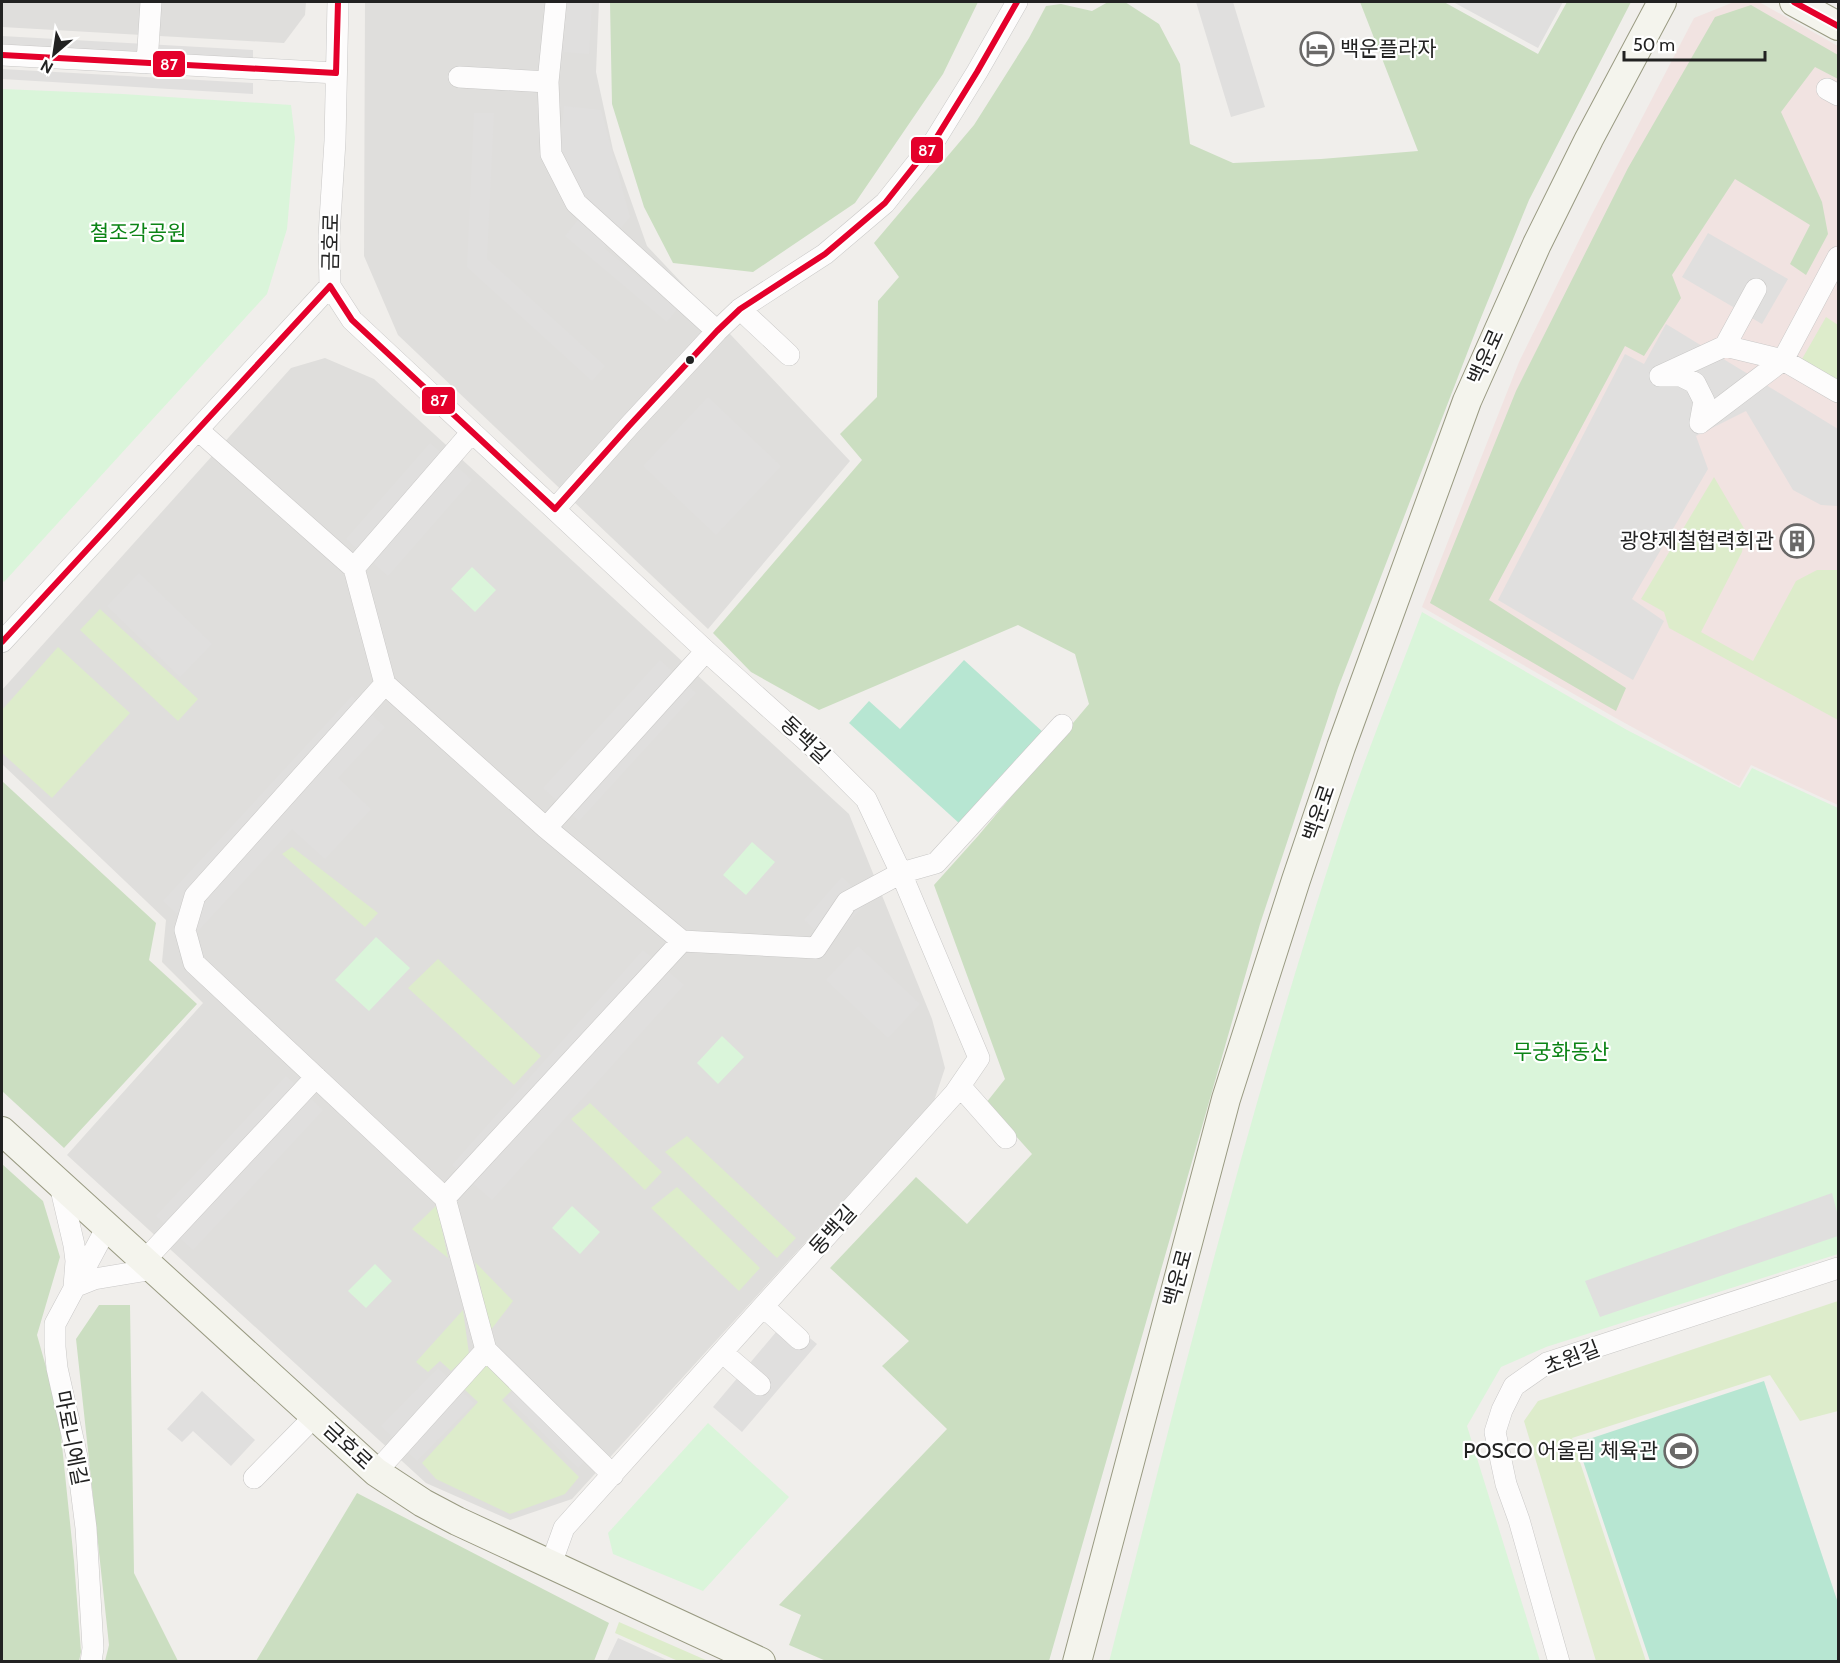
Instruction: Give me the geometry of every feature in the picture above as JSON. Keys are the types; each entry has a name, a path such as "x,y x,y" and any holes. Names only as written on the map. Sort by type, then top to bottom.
{"main road":[{"name":"백운로","path":"1077,1662 1226,1099 1341,747 1463,412 1485,359 1569,178 1662,2"},
{"path":"1794,2 1839,26"},
{"name":"금호로","path":"2,1131 376,1472 423,1503 457,1521 753,1660"}],"street":[{"path":"147,63 151,2"},
{"name":"금호로","path":"2,642 330,286 329,236 335,141 338,2"},
{"path":"556,2 548,82 551,154 576,203 717,331"},
{"path":"555,509 629,426 740,309 825,254 885,203 934,140 977,72 1017,2"},
{"path":"2,55 336,73"},
{"path":"459,77 548,82"},
{"path":"1756,289 1725,346 1660,376 1681,376 1695,383 1704,401 1700,423 1783,360 1839,257"},
{"name":"동백길","path":"330,286 352,320 706,651 820,753 866,799 901,873 979,1058 955,1093 564,1528 551,1564"},
{"path":"740,309 789,355"},
{"path":"1725,346 1783,360 1839,392"},
{"path":"198,430 354,568 385,684 546,828 682,941 816,948 847,902 901,873 936,863 1062,725"},
{"path":"354,568 472,432"},
{"path":"546,828 706,651"},
{"path":"385,684 195,896 185,930 194,963 445,1198 486,1350 613,1475"},
{"path":"445,1198 682,941"},
{"path":"60,1185 74,1245 76,1261 74,1287 94,1279 149,1265 315,1077"},
{"path":"960,1086 1006,1138"},
{"name":"마로니에길","path":"91,1662 93,1648 86,1528 77,1457 57,1368 55,1324 107,1227"},
{"name":"초원길","path":"1559,1662 1519,1520 1506,1484 1495,1432 1502,1410 1514,1386 1547,1363 1839,1268"},
{"path":"764,1307 799,1339"},
{"path":"376,1472 486,1350"},
{"path":"723,1353 760,1385"},
{"path":"254,1478 315,1416"}],"shaded area":[{"path":"2,2 306,2 305,15 284,43 2,27"},
{"path":"365,2 599,2 596,72 613,150 647,246 850,461 708,629 398,335 364,256"},
{"path":"566,2 592,2 589,54 563,52"},
{"path":"1196,2 1233,2 1265,107 1231,117"},
{"path":"1453,2 1563,2 1538,48"},
{"path":"1734,2 1759,2 1838,46 1838,805 1751,765 1739,786 1422,607 1519,362 1591,216 1694,18"},
{"path":"2,36 253,50 253,59 2,46"},
{"path":"2,69 253,83 253,94 2,79"},
{"path":"564,106 601,110 630,217 604,248 677,309 667,322 565,236 590,205 559,151"},
{"path":"474,113 494,113 487,259 605,366 592,381 467,267"},
{"path":"1708,233 1788,279 1762,324 1682,277"},
{"path":"1666,324 1838,429 1838,506 1821,505 1793,490 1746,411 1696,436 1708,469 1632,599 1664,621 1633,680 1498,600 1625,354 1644,364"},
{"path":"325,358 374,379 849,814 932,1019 945,1068 934,1101 572,1499 510,1520 426,1483 67,1155 203,1003 162,962 166,920 2,764 2,690 291,368"},
{"path":"708,397 781,466 716,535 643,466"},
{"path":"430,443 472,480 388,576 346,539"},
{"path":"139,573 212,644 180,677 107,606"},
{"path":"660,660 696,693 579,821 543,788"},
{"path":"352,696 385,727 338,778 371,809 325,859 292,829 197,932 163,901"},
{"path":"842,877 868,901 830,943 804,920"},
{"path":"858,946 920,1004 888,1038 826,980"},
{"path":"643,950 684,985 492,1200 452,1165"},
{"path":"286,1076 323,1110 193,1250 156,1216"},
{"path":"1832,1193 1838,1216 1838,1236 1600,1317 1585,1281"},
{"path":"787,1319 817,1344 742,1432 713,1407"},
{"path":"438,1368 474,1403 417,1461 381,1426"},
{"path":"527,1379 597,1448 578,1468 507,1398"},
{"path":"202,1391 255,1440 231,1466 193,1431 182,1442 167,1429"},
{"path":"618,1638 669,1661 607,1661"}],"green space":[{"path":"610,2 978,2 943,74 855,203 753,272 673,263 644,207 612,104"},
{"path":"1108,2 1125,2 1159,24 1180,64 1190,144 1233,163 1418,151 1360,2 1444,2 1538,54 1567,2 1631,2 1529,200 1478,325 1338,688 1260,924 1049,1661 826,1661 789,1645 801,1615 779,1605 947,1429 882,1366 909,1341 830,1268 916,1177 967,1224 1032,1154 986,1103 1005,1079 934,885 1089,704 1075,654 1018,625 819,710 751,672 713,633 862,460 840,434 877,397 878,301 899,277 874,243 974,125 1029,38 1046,6 1061,4 1092,11"},
{"path":"1751,5 1838,55 1838,79 1815,67 1781,112 1822,202 1828,234 1806,275 1790,264 1810,225 1735,179 1672,275 1681,298 1644,356 1625,346 1489,600 1626,688 1616,711 1430,603 1516,391 1628,168 1715,17"},
{"name":"철조각공원","path":"2,89 291,105 295,138 287,229 267,294 4,582 2,580"},
{"path":"1826,317 1838,325 1838,380 1802,359"},
{"path":"1714,477 1745,530 1742,552 1701,632 1753,661 1796,581 1817,570 1838,570 1838,720 1669,628 1664,612 1641,599"},
{"path":"472,567 496,590 475,612 451,589"},
{"path":"100,609 198,699 178,721 80,630"},
{"name":"무궁화동산","path":"1422,612 1627,730 1740,788 1752,768 1838,808 1838,1254 1546,1347 1501,1367 1467,1426 1540,1661 1109,1662 1217,1246 1306,936 1369,750"},
{"path":"58,647 130,713 52,798 2,753 2,710"},
{"path":"964,660 1044,733 960,824 849,723 869,701 900,729"},
{"path":"2,781 156,923 149,960 197,1004 64,1148 2,1091"},
{"path":"752,842 775,862 746,895 723,875"},
{"path":"292,847 378,913 365,927 282,854"},
{"path":"376,937 410,968 369,1011 335,980"},
{"path":"438,959 541,1056 514,1085 408,988"},
{"path":"722,1036 744,1057 718,1084 697,1063"},
{"path":"590,1103 662,1172 645,1190 571,1119"},
{"path":"687,1136 796,1238 777,1258 665,1152"},
{"path":"2,1164 43,1201 60,1257 37,1335 60,1426 74,1561 81,1652 79,1661 2,1661"},
{"path":"677,1187 760,1268 739,1291 651,1208"},
{"path":"437,1205 448,1258 412,1229"},
{"path":"572,1206 600,1232 580,1254 552,1228"},
{"path":"475,1262 513,1301 490,1331"},
{"path":"375,1264 392,1281 366,1308 348,1291"},
{"path":"1838,1301 1838,1411 1800,1421 1770,1375 1572,1438 1646,1661 1596,1661 1524,1421 1538,1401"},
{"path":"99,1305 130,1305 134,1573 178,1661 105,1661 109,1645 76,1339"},
{"path":"463,1310 469,1354 451,1371 440,1361 428,1372 416,1362"},
{"path":"490,1360 517,1385 502,1400 579,1477 565,1494 510,1514 436,1479 422,1463 478,1402 464,1389"},
{"path":"1764,1381 1838,1603 1838,1661 1650,1661 1577,1443"},
{"path":"708,1423 789,1497 703,1591 613,1554 608,1533"},
{"path":"357,1493 609,1623 594,1661 256,1661"},
{"path":"619,1622 708,1661 678,1661 615,1633"}],"transit line":[{"name":"87","path":"336,73 338,2"},
{"name":"87","path":"555,509 629,426 740,309 825,254 885,203 935,140 1017,2"},
{"name":"87","path":"1794,2 1838,26"},
{"name":"87","path":"2,55 336,73"},
{"name":"87","path":"330,286 352,320 555,509"},
{"name":"87","path":"2,642 330,286"}],"place":[{"name":"백운플라자","path":"1317,49"},
{"name":"광양제철협력회관","path":"1797,541"},
{"name":"POSCO 어울림 체육관","path":"1681,1451"}]}
